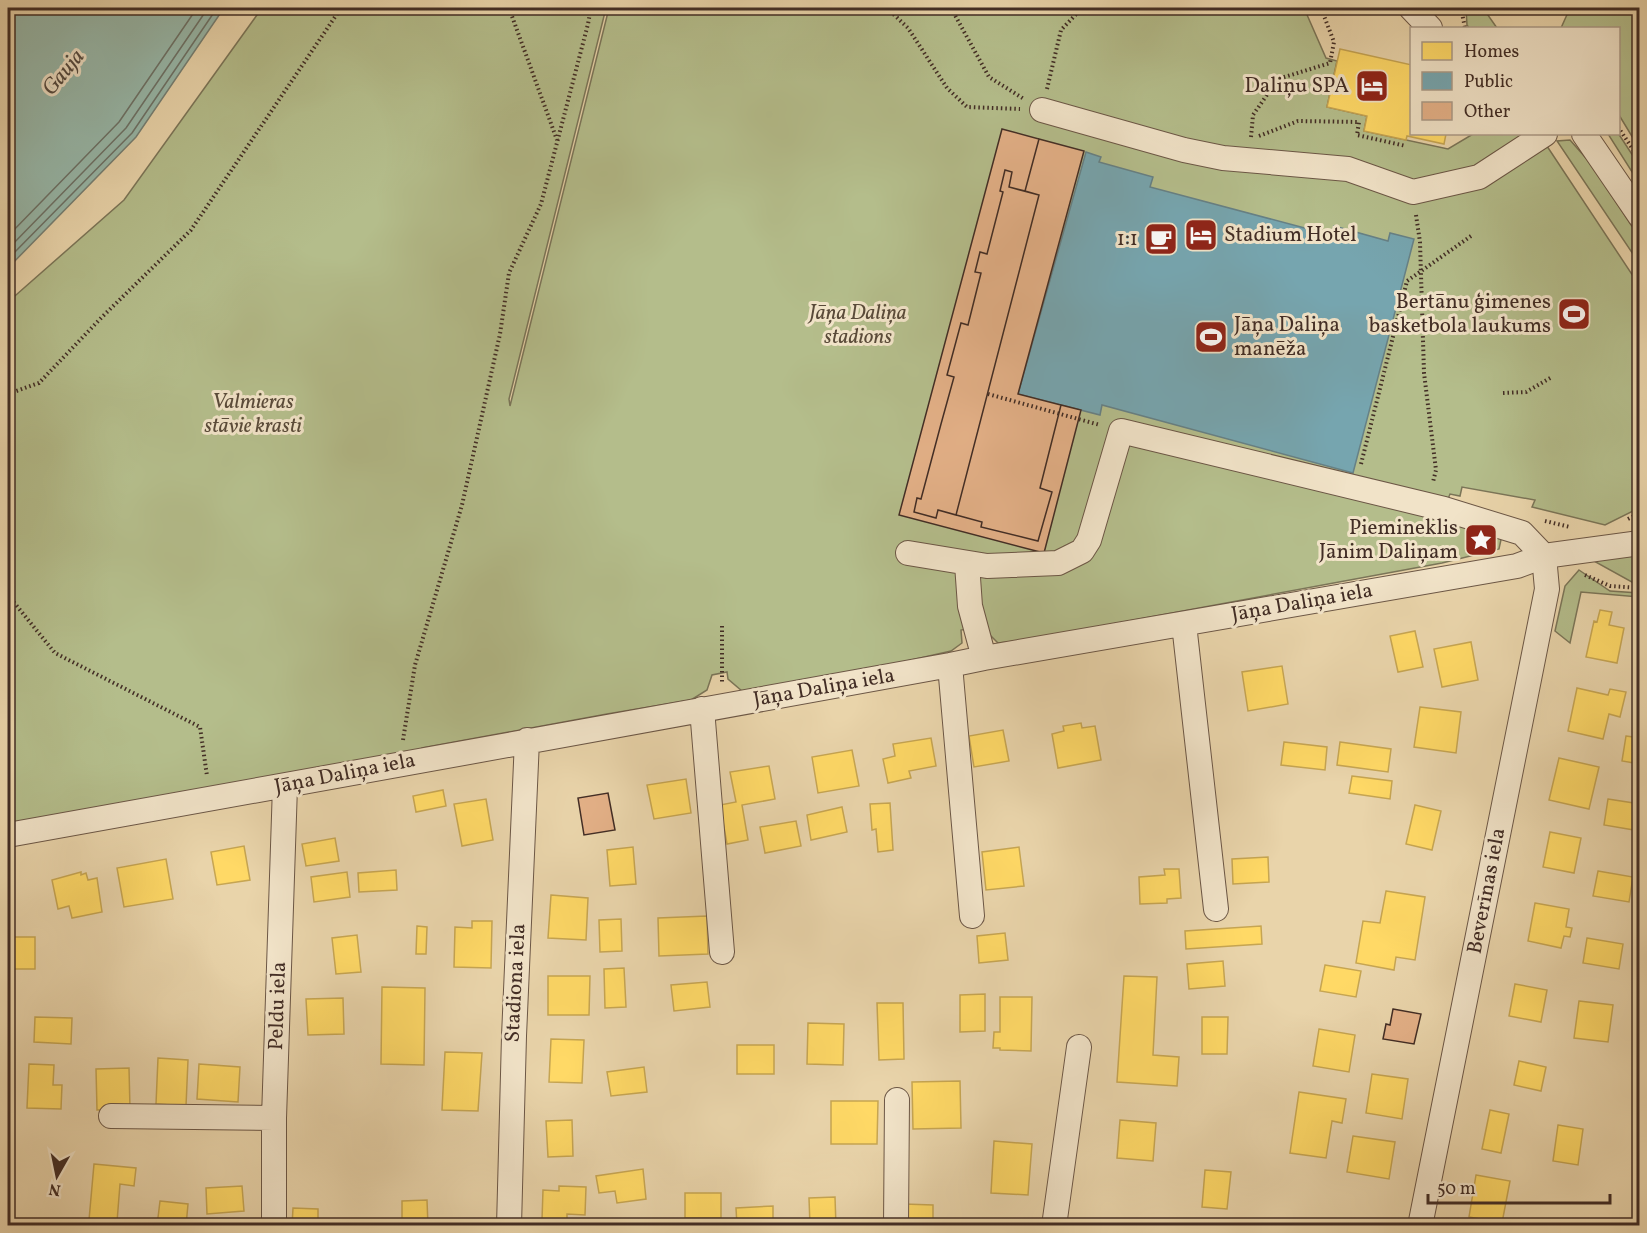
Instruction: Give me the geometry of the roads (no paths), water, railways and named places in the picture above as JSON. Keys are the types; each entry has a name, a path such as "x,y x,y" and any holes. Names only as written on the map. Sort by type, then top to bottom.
{"street":[{"path":"1411,8 1429,27"},
{"path":"1042,110 1184,150 1223,158 1348,170 1413,192 1479,177 1543,135"},
{"path":"1585,135 1640,216"},
{"path":"908,553 987,566 1058,563 1082,550 1089,540 1121,431 1444,509 1522,533 1544,556"},
{"name":"Jāņa Daliņa iela","path":"8,835 984,658 1517,566 1544,556 1640,543"},
{"name":"Beverīnas iela","path":"1420,1226 1547,589 1544,556"},
{"path":"967,564 970,606 984,658"},
{"path":"1184,624 1216,909"},
{"path":"950,665 972,916"},
{"path":"713,707 723,952"},
{"name":"Stadiona iela","path":"509,1226 514,1036 527,740"},
{"name":"Peldu iela","path":"274,1226 274,1118 285,786"},
{"path":"1054,1226 1079,1047"},
{"path":"896,1226 897,1100"},
{"path":"111,1116 274,1118"}],"water":[{"name":"Gauja","path":"8,8 224,8 136,137 8,268"}],"place":[{"name":"Daliņu SPA","path":"1372,86"},
{"name":"Stadium Hotel","path":"1201,235"},
{"name":"1:1","path":"1161,239"},
{"name":"Bertānu ģimenes basketbola laukums","path":"1574,314"},
{"name":"Jāņa Daliņa manēža","path":"1211,337"},
{"name":"Piemineklis Jānim Daliņam","path":"1481,540"}],"park label":[{"name":"Jāņa Daliņa stadions","path":"858,325"},
{"name":"Valmieras stāvie krasti","path":"253,414"}]}
